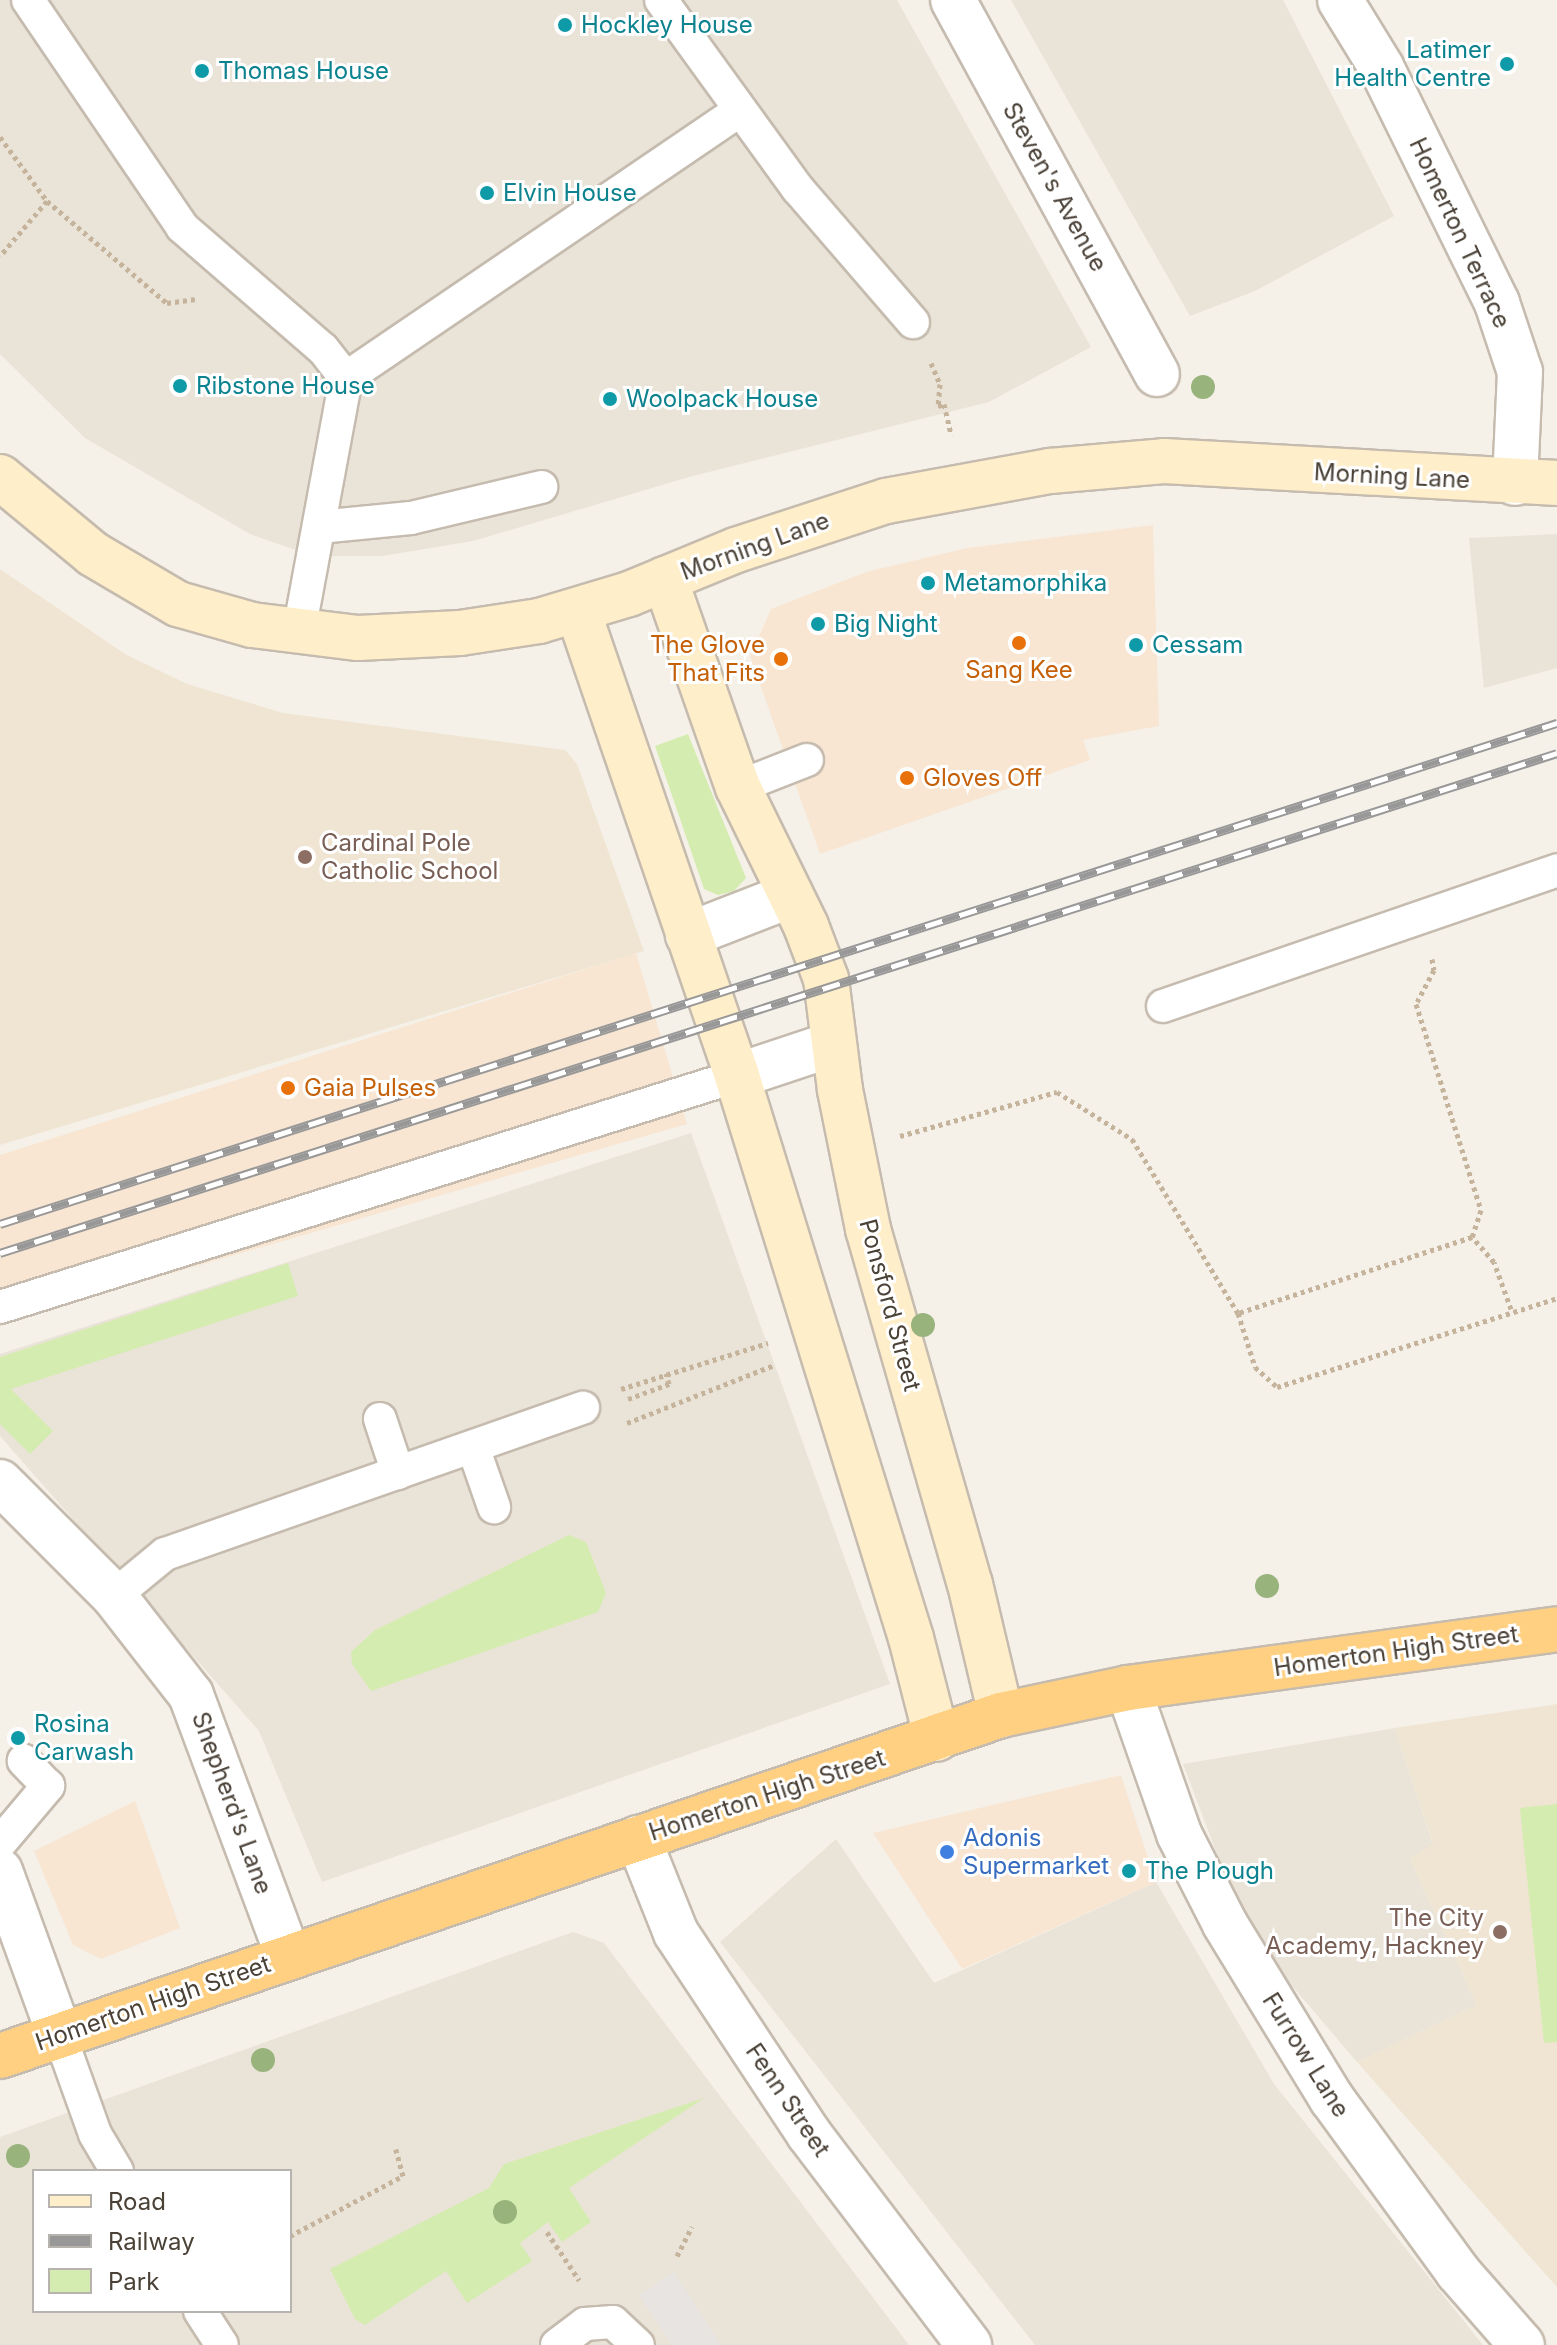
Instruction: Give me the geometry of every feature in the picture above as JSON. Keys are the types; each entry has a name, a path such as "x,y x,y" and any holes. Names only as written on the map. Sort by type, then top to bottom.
{"highway":[{"name":"Homerton High Street","path":"0,2056 1001,1715 1128,1688 1557,1629"}],"main road":[{"name":"Morning Lane","path":"0,477 93,554 178,604 299,632 358,638 438,634 578,611 747,546 886,501 1050,471 1164,461 1536,483"},
{"name":"Ponsford Street","path":"665,579 738,787 791,895 826,979 833,1044 868,1229 976,1607 1001,1715"},
{"path":"578,611 737,1076 937,1739"}],"street":[{"name":"Steven's Avenue","path":"953,0 1157,374"},
{"name":"Homerton Terrace","path":"1340,0 1381,67 1497,303 1520,372 1536,483"},
{"path":"688,935 791,895"},
{"path":"737,1076 833,1044"},
{"name":"Shepherd's Lane","path":"0,1482 114,1596 199,1710 288,1956"},
{"name":"Furrow Lane","path":"1128,1688 1179,1834 1225,1924 1332,2099 1458,2272 1522,2345"},
{"name":"Fenn Street","path":"638,1838 676,1933 809,2134 969,2345"},
{"path":"0,1871 60,2036"}],"lane":[{"path":"28,0 159,199 204,250 323,349 346,378"},
{"path":"661,0 738,112 913,322"},
{"path":"299,632 346,378 738,112"},
{"path":"319,527 411,518 541,487"},
{"path":"738,787 807,760"},
{"path":"1163,1006 1557,870"},
{"path":"0,1307 737,1076"},
{"path":"114,1596 165,1554 598,1406"},
{"path":"380,1419 398,1473"},
{"path":"473,1447 494,1507"},
{"path":"0,1843 48,1786 24,1761"},
{"path":"60,2036 95,2134 116,2169"},
{"path":"201,2313 222,2345"},
{"path":"557,2345 585,2324 613,2322 638,2345"}],"path":[{"path":"0,137 47,201 167,303 255,290"},
{"path":"0,256 47,201"},
{"path":"913,322 940,384 938,406 944,404 951,435"},
{"path":"1423,915 1434,970 1416,1004 1481,1210 1472,1237"},
{"path":"852,1151 1057,1092 1132,1139 1238,1313 1255,1367 1277,1387 1511,1309 1557,1298"},
{"path":"1472,1237 1494,1262 1511,1309"},
{"path":"1238,1313 1472,1237"},
{"path":"666,1373 669,1384 598,1406 589,1400 666,1373 772,1342"},
{"path":"622,1425 787,1360"},
{"path":"292,2235 403,2176 395,2146"},
{"path":"677,2256 692,2227"},
{"path":"547,2232 561,2253"}],"shaded area":[{"path":"0,0 897,0 1091,347 989,402 689,477 473,541 382,556 329,556 293,549 250,534 85,438 0,354"},
{"path":"1011,0 1283,0 1394,216 1255,291 1190,316"},
{"path":"1153,525 1159,726 1083,740 1090,760 820,854 750,656 771,609 866,572 967,548"},
{"path":"1557,534 1557,668 1484,688 1469,538"},
{"name":"Cardinal Pole Catholic School","path":"0,569 125,654 187,684 283,713 565,750 577,764 644,951 0,1145"},
{"path":"636,953 687,1124 0,1323 0,1155"},
{"path":"691,1133 890,1684 322,1882 259,1731 0,1436 0,1354"},
{"name":"The City Academy, Hackney","path":"1557,1704 1557,2287 1357,2062 1477,2005 1410,1859 1433,1844 1395,1728"},
{"path":"1395,1728 1433,1845 1410,1859 1477,2005 1357,2062 1247,1933 1183,1764"},
{"path":"1121,1775 1156,1882 962,1969 873,1833"},
{"path":"135,1801 180,1928 101,1959 73,1945 34,1851"},
{"path":"836,1839 934,1983 1156,1882 1274,2084 1483,2345 1035,2345 720,1942"},
{"path":"573,1932 604,1943 909,2345 0,2345 0,2137"},
{"path":"674,2272 721,2345 672,2345 639,2295"}],"green space":[{"path":"688,734 746,878 734,891 718,895 704,889 655,746"},
{"path":"288,1263 298,1296 11,1389 53,1431 30,1454 0,1424 0,1357"},
{"path":"569,1535 586,1542 606,1593 598,1612 371,1691 352,1664 351,1652 375,1630"},
{"path":"1557,1804 1557,2042 1544,2043 1520,1808"},
{"path":"704,2098 569,2188 591,2222 562,2242 548,2222 520,2243 532,2261 467,2303 446,2271 365,2325 355,2319 330,2269 489,2188 504,2164"}],"railway":[{"path":"0,1224 1557,723"},
{"path":"0,1253 1557,753"}],"place":[{"name":"Hockley House","path":"565,25"},
{"name":"Latimer Health Centre","path":"1507,64"},
{"name":"Thomas House","path":"202,71"},
{"name":"Elvin House","path":"487,193"},
{"name":"Ribstone House","path":"180,386"},
{"name":"Woolpack House","path":"610,399"},
{"name":"Metamorphika","path":"928,583"},
{"name":"Big Night","path":"818,624"},
{"name":"Sang Kee","path":"1019,643"},
{"name":"Cessam","path":"1136,645"},
{"name":"The Glove That Fits","path":"781,659"},
{"name":"Gloves Off","path":"907,778"},
{"name":"Cardinal Pole Catholic School","path":"305,857"},
{"name":"Gaia Pulses","path":"288,1088"},
{"name":"Rosina Carwash","path":"18,1738"},
{"name":"Adonis Supermarket","path":"947,1852"},
{"name":"The Plough","path":"1129,1871"},
{"name":"The City Academy, Hackney","path":"1500,1932"}]}
